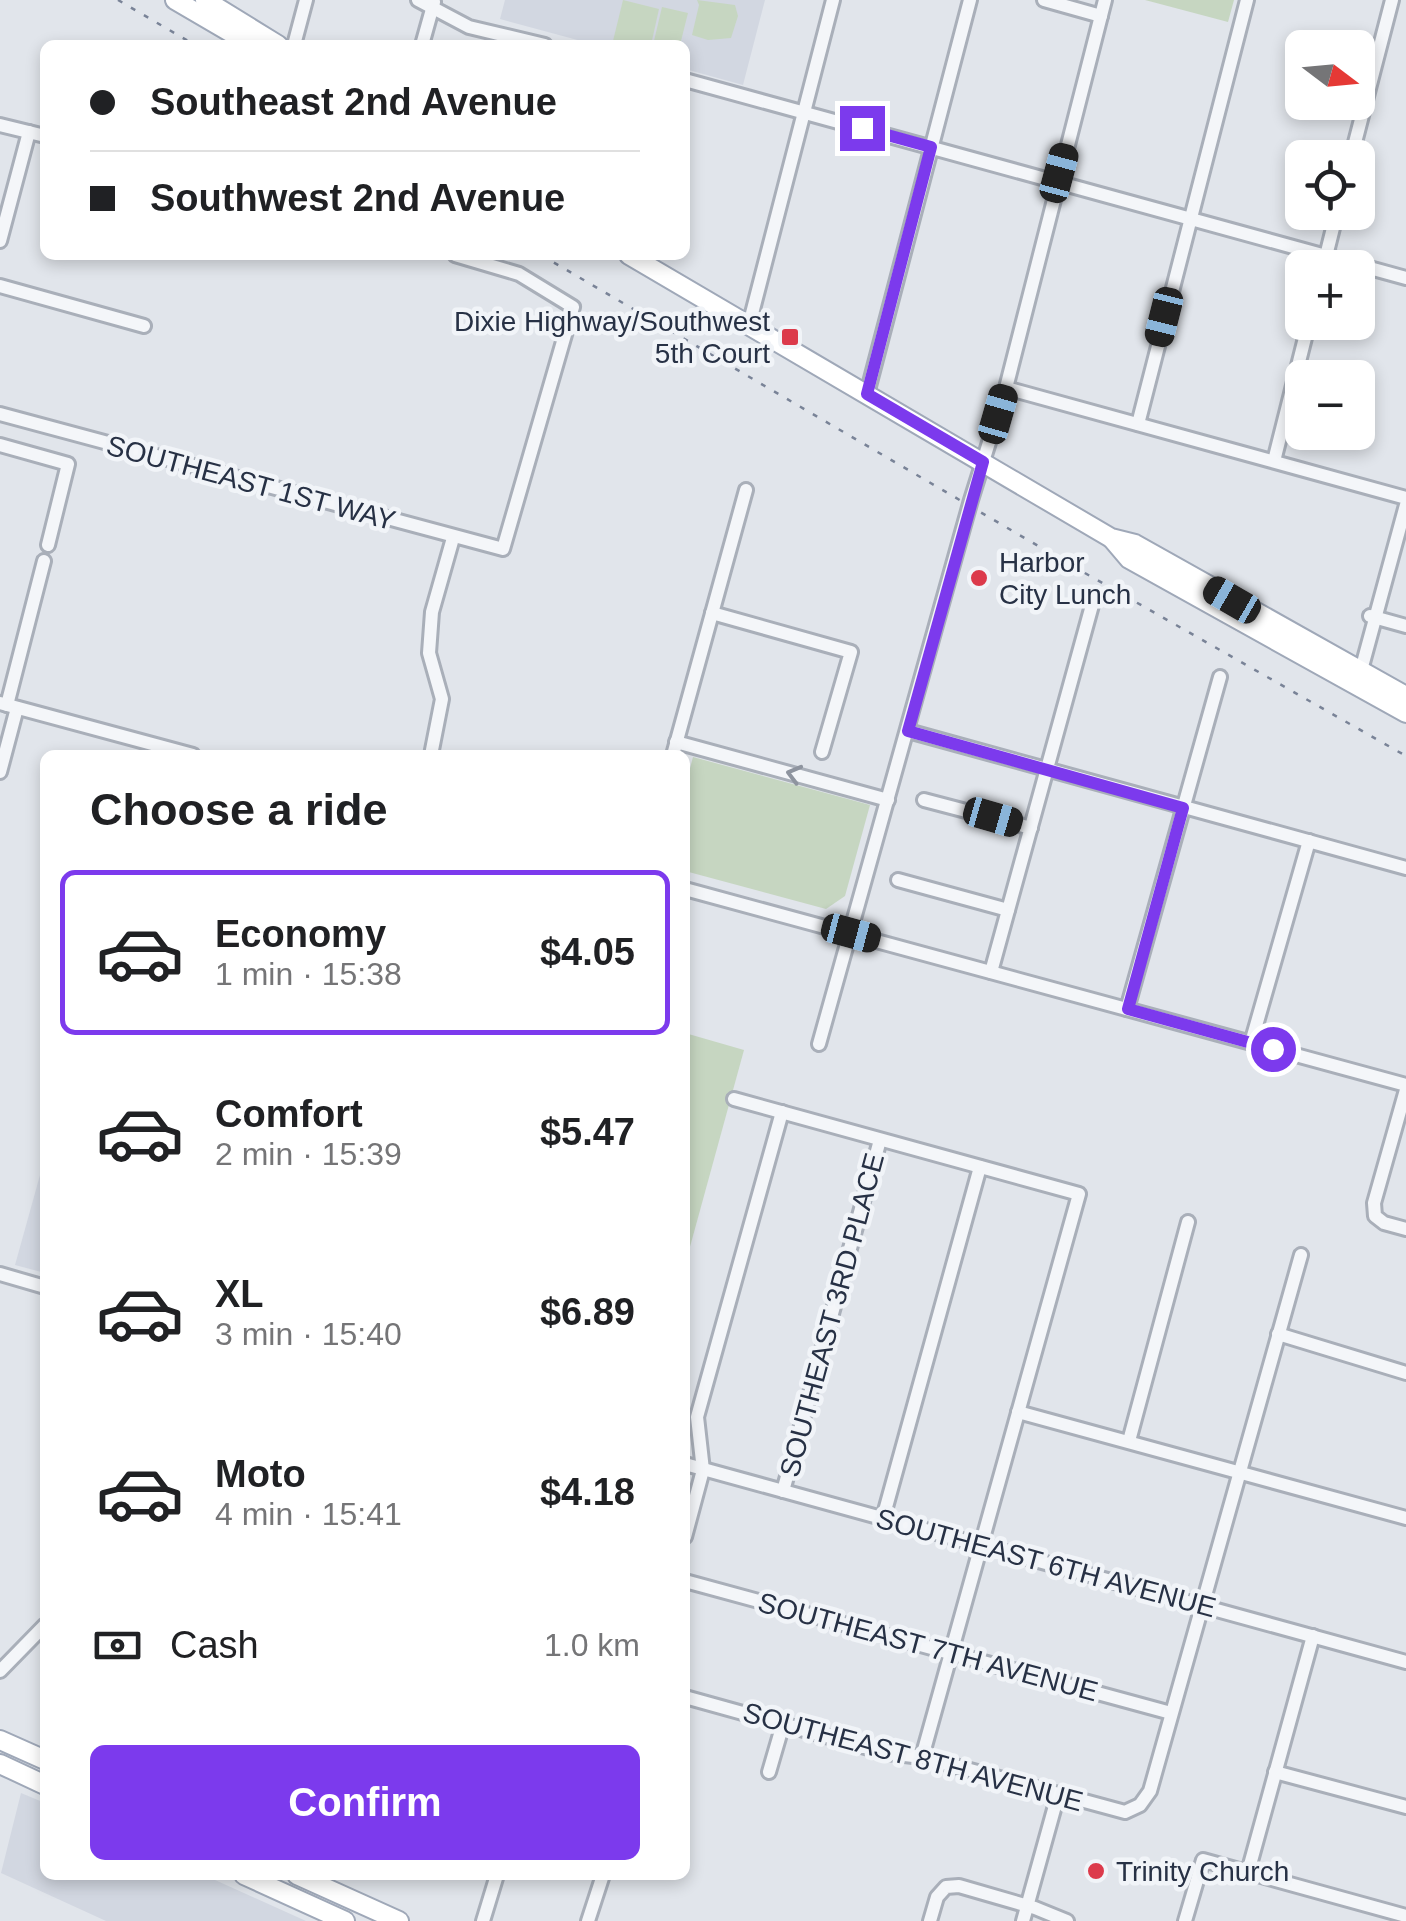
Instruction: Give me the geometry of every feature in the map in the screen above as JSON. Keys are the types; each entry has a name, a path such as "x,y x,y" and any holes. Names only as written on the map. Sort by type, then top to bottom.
{"main road":[{"path":"175,0 243,40"},
{"path":"205,0 270,40"},
{"path":"638,260 1111,538 1129,558 1358,679 1406,713"},
{"path":"1358,679 1406,696"},
{"path":"0,1740 40,1758"},
{"path":"0,1764 40,1783"},
{"path":"255,1880 345,1921"},
{"path":"308,1880 399,1921"},
{"path":"294,1898 310,1890 337,1893"}],"street":[{"path":"295,40 306,0"},
{"path":"418,0 433,4 469,27 524,40"},
{"path":"748,325 834,0"},
{"path":"867,394 970,0"},
{"path":"1044,0 1101,16"},
{"path":"820,1044 1006,388 1105,0"},
{"path":"1138,424 1247,0"},
{"path":"1357,140 1392,0"},
{"path":"423,40 433,4"},
{"path":"690,81 1190,218 1287,250"},
{"path":"0,124 40,135"},
{"path":"0,241 29,132"},
{"name":"SOUTHEAST 1ST WAY","path":"0,414 503,549 573,307 518,274 472,260"},
{"path":"1375,272 1406,278"},
{"path":"0,286 144,326"},
{"path":"1274,461 1304,340"},
{"path":"1006,388 1406,501 1358,679"},
{"path":"0,445 68,464 48,545"},
{"path":"674,748 746,490"},
{"path":"432,750 442,699 429,653 432,612 453,538"},
{"path":"0,772 8,705 44,561"},
{"path":"991,972 1094,598"},
{"path":"712,614 850,652 822,752"},
{"path":"1372,616 1406,626"},
{"path":"1128,1009 1220,677"},
{"path":"8,705 174,750"},
{"path":"908,731 1406,868"},
{"path":"690,752 888,800"},
{"path":"924,800 1031,828"},
{"path":"1251,1043 1309,841"},
{"path":"898,880 1008,910"},
{"path":"690,889 1406,1087 1374,1203 1374,1216 1384,1224 1406,1230"},
{"path":"734,1099 1079,1194 922,1757"},
{"path":"690,1518 703,1470 697,1417 782,1112"},
{"name":"SOUTHEAST 3RD PLACE","path":"783,1491 880,1140"},
{"path":"882,1518 980,1167"},
{"path":"1129,1442 1188,1222"},
{"path":"1171,1713 1301,1255"},
{"path":"0,1274 40,1285"},
{"path":"1278,1334 1406,1373"},
{"path":"1018,1412 1406,1518"},
{"name":"SOUTHEAST 6TH AVENUE","path":"690,1466 1406,1662"},
{"name":"SOUTHEAST 7TH AVENUE","path":"690,1582 1171,1713"},
{"path":"0,1671 40,1630"},
{"path":"1248,1872 1313,1636"},
{"name":"SOUTHEAST 8TH AVENUE","path":"690,1698 1124,1812 1140,1805 1150,1791 1171,1713"},
{"path":"770,1772 783,1724"},
{"path":"1275,1772 1406,1807"},
{"path":"1023,1921 1058,1794"},
{"path":"1185,1921 1203,1860 1406,1916"},
{"path":"482,1921 495,1880"},
{"path":"588,1921 601,1880"},
{"path":"930,1921 937,1896 946,1887 959,1886 1067,1921"}],"shaded area":[{"path":"505,0 765,0 743,85 690,70 690,40 578,40 500,19"},
{"path":"40,1175 40,1272 15,1265"},
{"path":"21,1793 40,1801 40,1880 215,1880 306,1921 106,1921 1,1873"}],"green space":[{"path":"623,0 659,9 652,40 613,40"},
{"path":"697,0 735,5 738,16 731,38 708,40 692,35"},
{"path":"1145,0 1234,0 1228,22"},
{"path":"662,7 688,13 681,40 654,40"},
{"path":"693,757 870,805 845,896 826,909 690,872"},
{"path":"690,1034 744,1050 690,1247"}],"railway":[{"path":"118,0 186,40"},
{"path":"550,260 1406,756"}],"place":[{"name":"Dixie Highway/Southwest 5th Court","path":"790,337"},
{"name":"Harbor City Lunch","path":"979,578"},
{"name":"Trinity Church","path":"1096,1871"}],"route":[{"path":"862,128 931,147 867,394 983,462 908,731 1183,808 1128,1009 1273,1049"}]}
